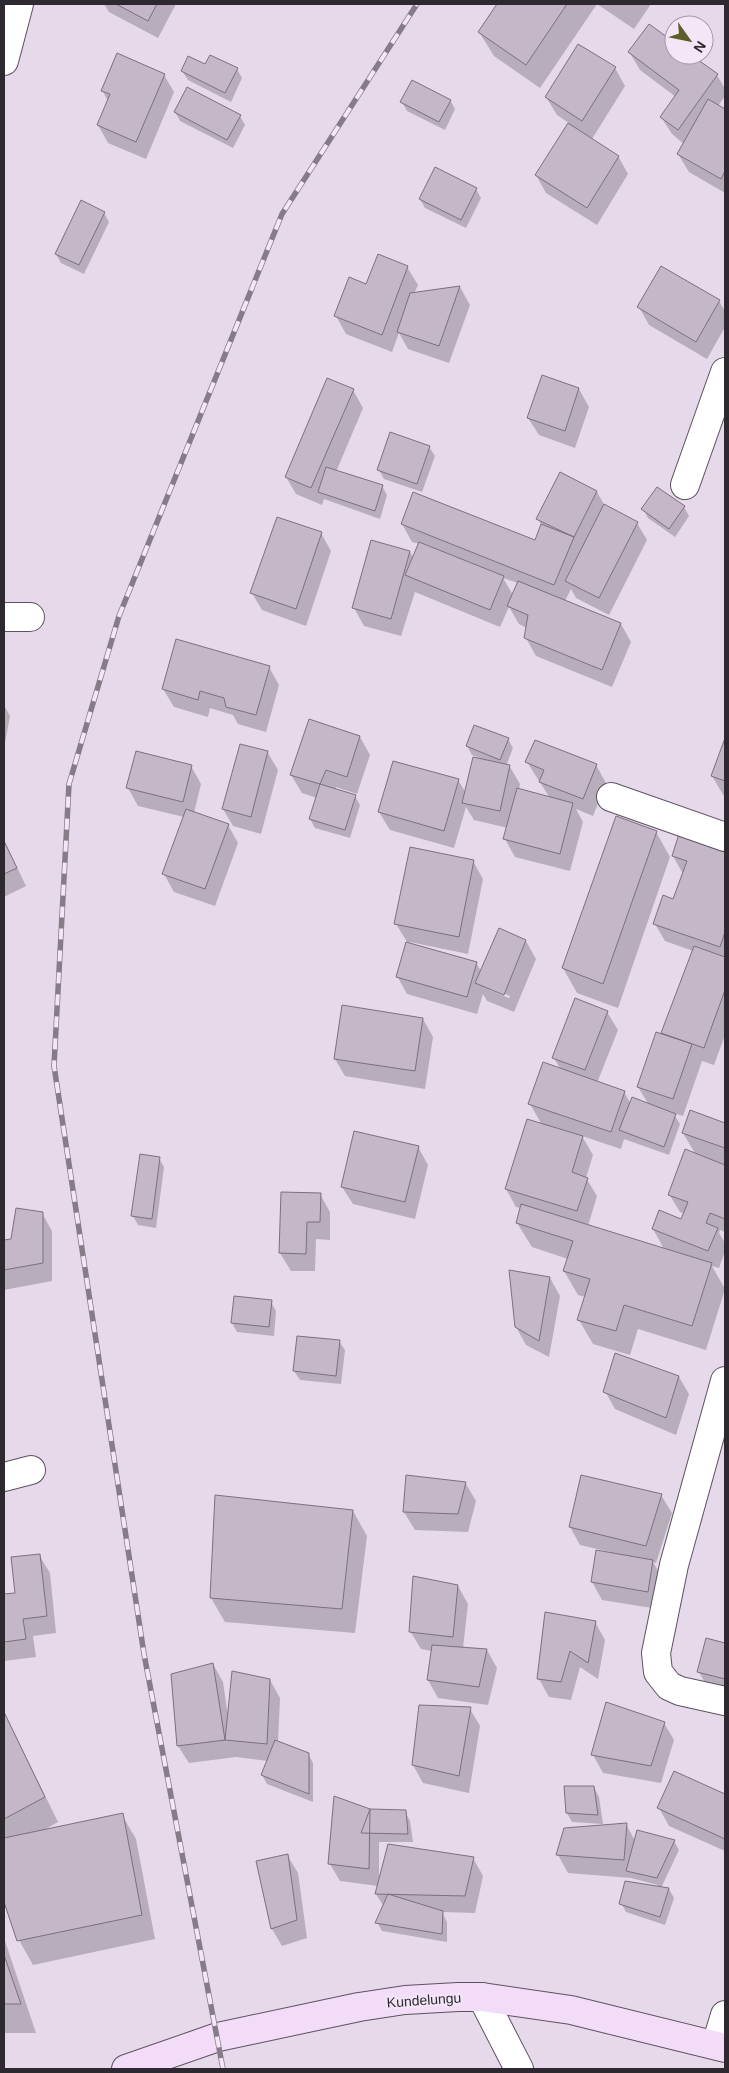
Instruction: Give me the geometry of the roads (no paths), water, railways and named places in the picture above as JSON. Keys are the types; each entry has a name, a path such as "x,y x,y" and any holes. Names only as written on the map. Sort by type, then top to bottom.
{"street":[{"path":"4,61 19,4"},
{"path":"685,484 725,372"},
{"path":"611,797 725,837"},
{"path":"725,1381 674,1565 656,1653 658,1672 669,1686 725,1701"},
{"path":"4,1477 31,1470"},
{"path":"482,1997 519,2069"},
{"name":"Kundelungu","path":"126,2069 218,2037 359,2007 405,2000 482,1997 571,2010 721,2046"},
{"path":"721,2046 725,2016"}],"railway":[{"path":"223,2069 144,1654 54,1066 69,784 119,616 282,214 417,4"}]}
